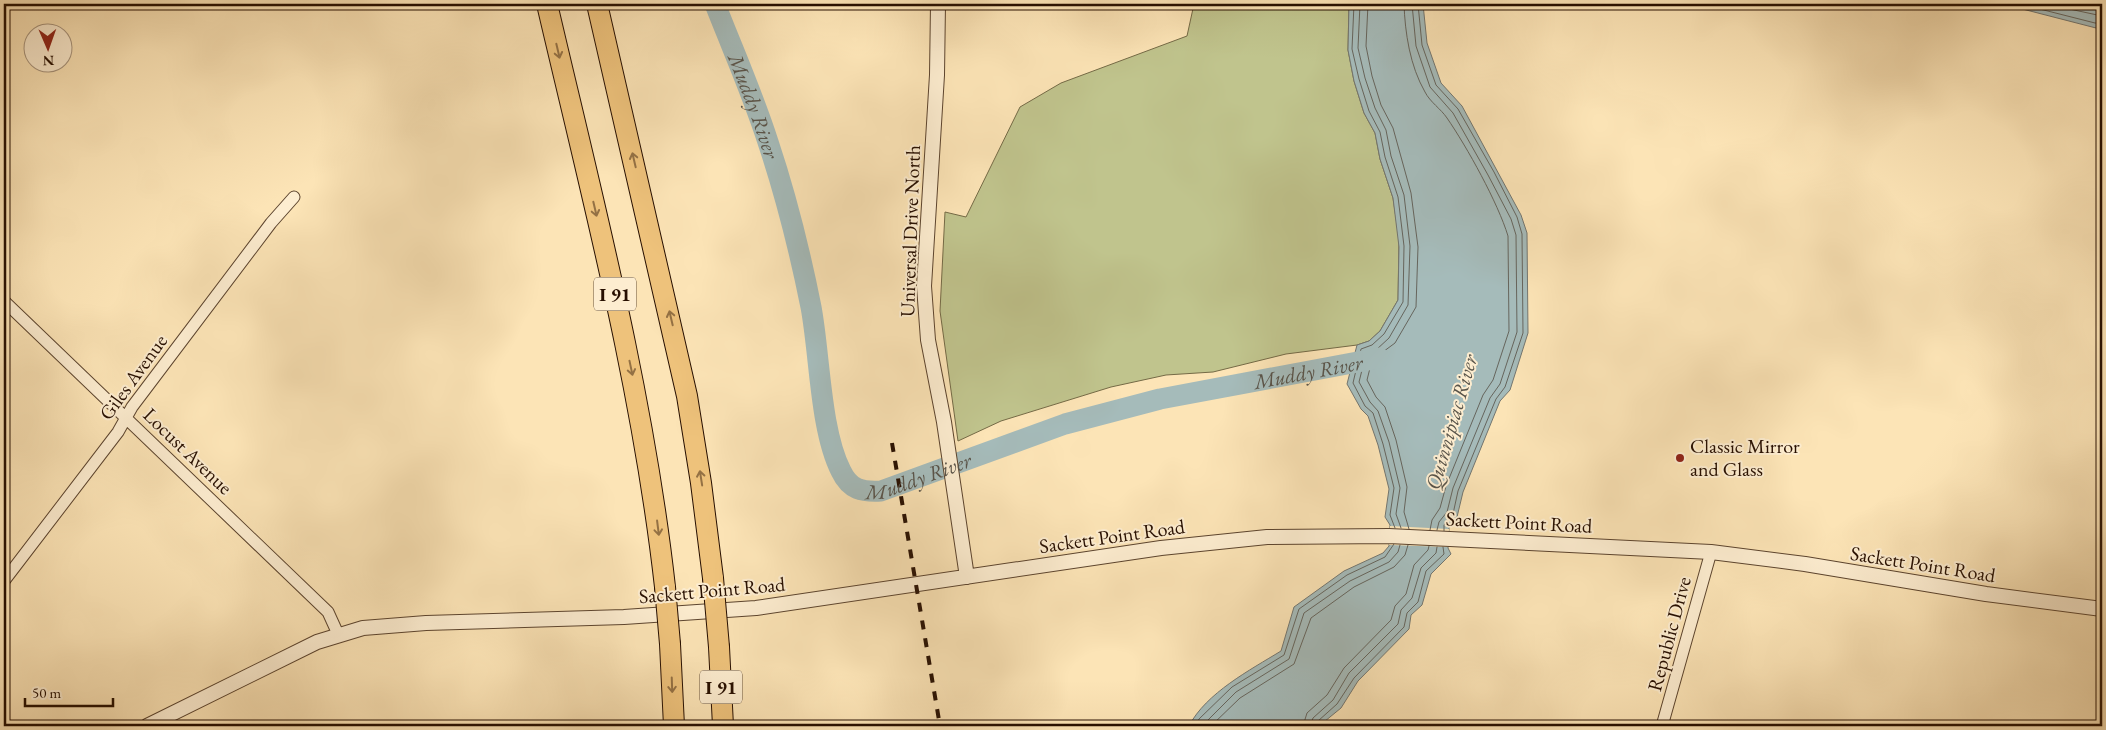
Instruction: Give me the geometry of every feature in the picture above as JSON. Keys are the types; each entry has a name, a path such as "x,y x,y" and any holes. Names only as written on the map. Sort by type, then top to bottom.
{"highway":[{"name":"I 91","path":"547,4 637,396 652,482 665,587 674,726"},
{"name":"I 91","path":"598,4 687,396 702,483 719,647 722,726"}],"street":[{"name":"Universal Drive North","path":"940,7 924,286 928,340 944,422 967,577"},
{"name":"Giles Avenue","path":"4,581 118,432 126,418 271,223 294,197"},
{"name":"Locust Avenue","path":"4,301 328,612 338,634"},
{"name":"Sackett Point Road","path":"147,726 304,648 338,634 363,628 397,624 624,617 747,609 1228,540 1312,535 1389,536 1711,552 1805,564 1986,594 2102,609"},
{"name":"Republic Drive","path":"1662,726 1711,552"}],"green space":[{"path":"1194,4 1349,4 1348,50 1354,81 1364,113 1375,133 1380,159 1393,198 1399,238 1398,300 1380,331 1369,341 1357,345 1286,354 1213,372 1166,375 1111,387 1001,421 958,441 940,311 945,212 966,217 1020,107 1061,83 1187,36"}],"water":[{"name":"Quinnipiac River","path":"1349,4 1423,4 1427,43 1441,83 1462,106 1521,215 1527,233 1528,333 1510,390 1500,401 1463,492 1457,517 1449,528 1448,548 1451,554 1431,574 1422,605 1411,615 1409,629 1358,681 1341,708 1319,726 1189,726 1206,703 1217,693 1243,674 1281,651 1294,607 1344,571 1383,553 1389,546 1390,525 1385,517 1389,489 1378,445 1368,416 1361,409 1347,384 1357,345 1369,341 1380,331 1398,300 1399,247 1393,198 1380,159 1375,133 1364,113 1354,81 1348,50"},
{"path":"2003,4 2102,4 2102,27 2096,28"}],"pier":[{"path":"1390,526 1449,529 1448,547 1389,545"}],"waterway":[{"name":"Muddy River","path":"715,4 756,107 781,183 811,307 829,435 841,471 848,482 857,489 881,491 1065,424 1160,399 1379,358"}],"railway":[{"path":"892,443 940,726"}],"place":[{"name":"Classic Mirror and Glass","path":"1680,458"}]}
